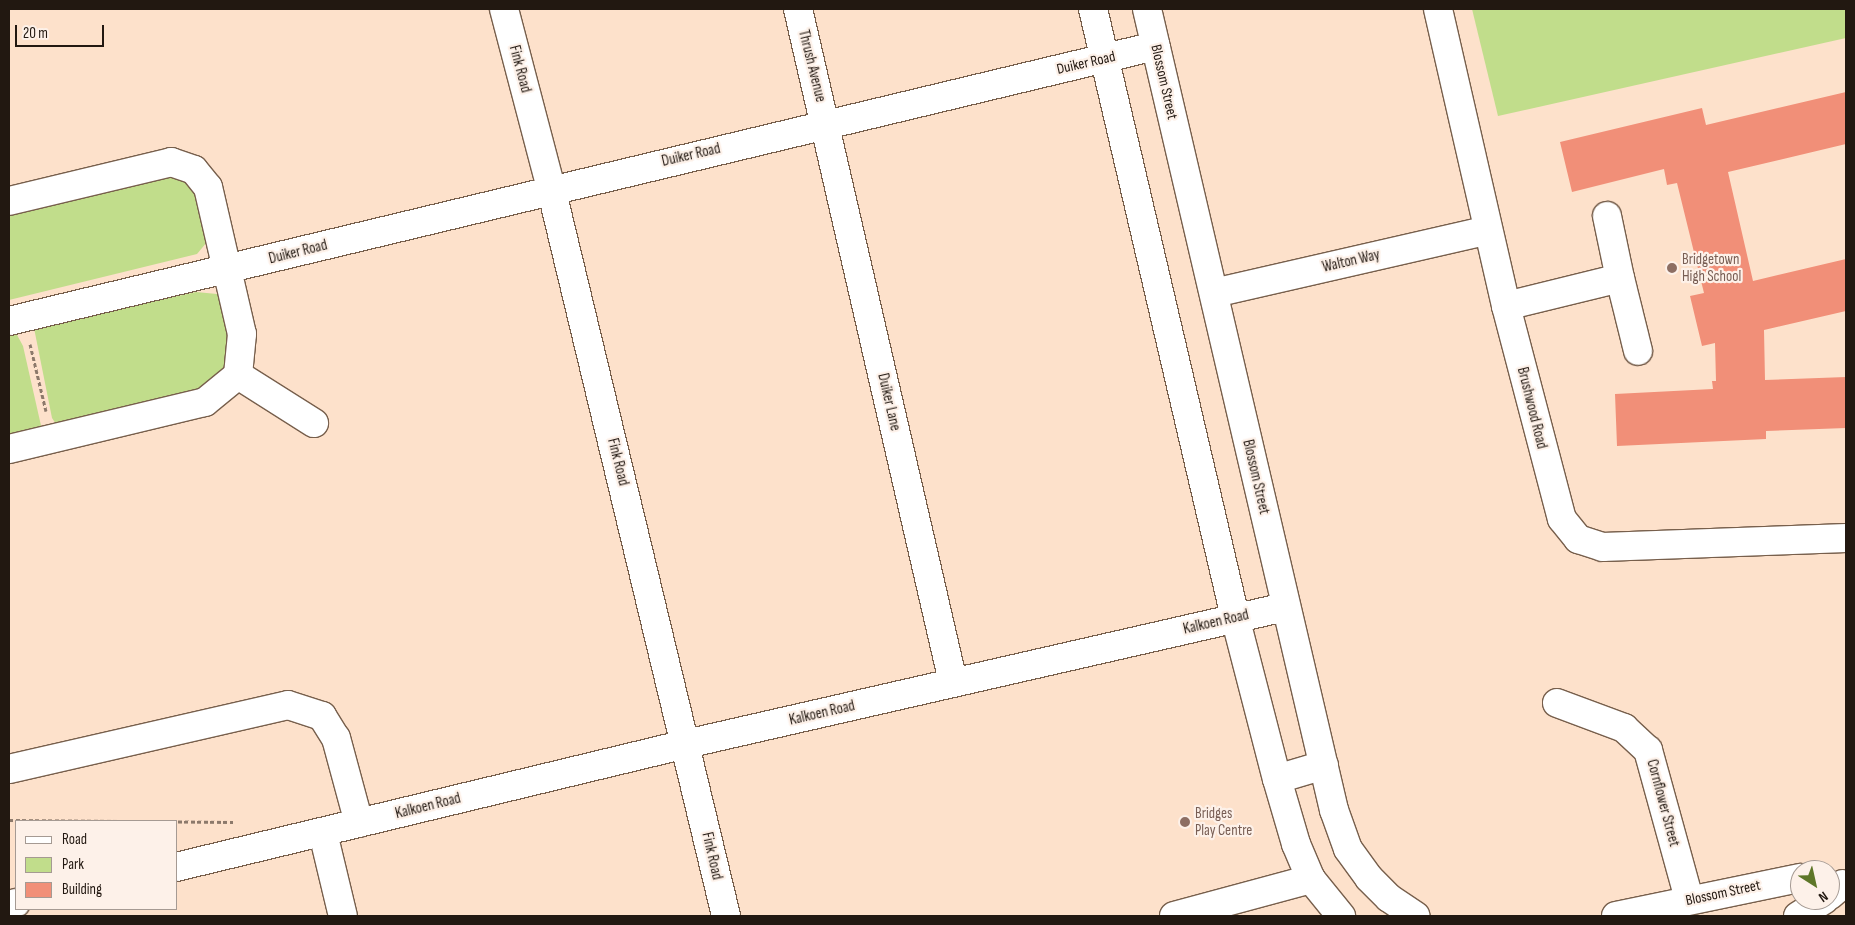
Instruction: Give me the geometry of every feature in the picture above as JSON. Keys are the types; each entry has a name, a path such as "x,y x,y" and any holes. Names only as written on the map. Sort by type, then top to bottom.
{"street":[{"name":"Fink Road","path":"504,9 551,188 726,916"},
{"name":"Thrush Avenue","path":"798,9 826,123"},
{"path":"1093,9 1235,617 1277,779 1296,844 1311,879 1341,916"},
{"name":"Blossom Street","path":"1147,9 1334,810 1348,849 1389,898 1416,916"},
{"name":"Brushwood Road","path":"1438,9 1506,306 1562,519 1578,539 1603,547 1846,538"},
{"name":"Duiker Road","path":"19,328 229,269 551,188 1155,46"},
{"name":"Duiker Lane","path":"826,123 953,682"},
{"path":"9,200 171,162 194,170 208,187 229,269 242,334 238,375 205,402 9,449"},
{"path":"1607,216 1638,350"},
{"name":"Walton Way","path":"1214,293 1488,230"},
{"path":"1506,306 1620,278"},
{"path":"238,375 314,423"},
{"name":"Kalkoen Road","path":"178,867 686,744 1235,617 1286,607"},
{"name":"Cornflower Street","path":"1557,703 1624,728 1648,750 1689,899"},
{"path":"9,769 288,705 322,716 336,738 359,823"},
{"path":"1277,779 1324,765"},
{"path":"323,833 343,916"},
{"path":"1174,916 1311,879"},
{"name":"Blossom Street","path":"1616,916 1689,899 1790,880"}],"path":[{"path":"19,328 47,417"},
{"path":"178,821 242,822"}],"green space":[{"path":"1472,9 1846,9 1846,38 1498,116"},
{"path":"169,174 194,183 207,242 197,254 9,300 9,211"},
{"path":"196,292 217,294 226,311 234,352 220,384 58,427 52,418 34,328"},
{"path":"16,333 23,346 42,430 9,438 9,335"}],"building":[{"path":"1846,92 1846,144 1728,172 1753,281 1846,259 1846,311 1764,330 1765,380 1846,377 1846,428 1766,431 1766,439 1617,446 1615,394 1713,389 1712,381 1716,381 1715,343 1702,346 1690,296 1704,293 1677,183 1667,185 1664,169 1572,192 1560,142 1702,108 1706,125"}],"place":[{"name":"Bridgetown High School","path":"1672,268"},
{"name":"Bridges Play Centre","path":"1185,822"}]}
